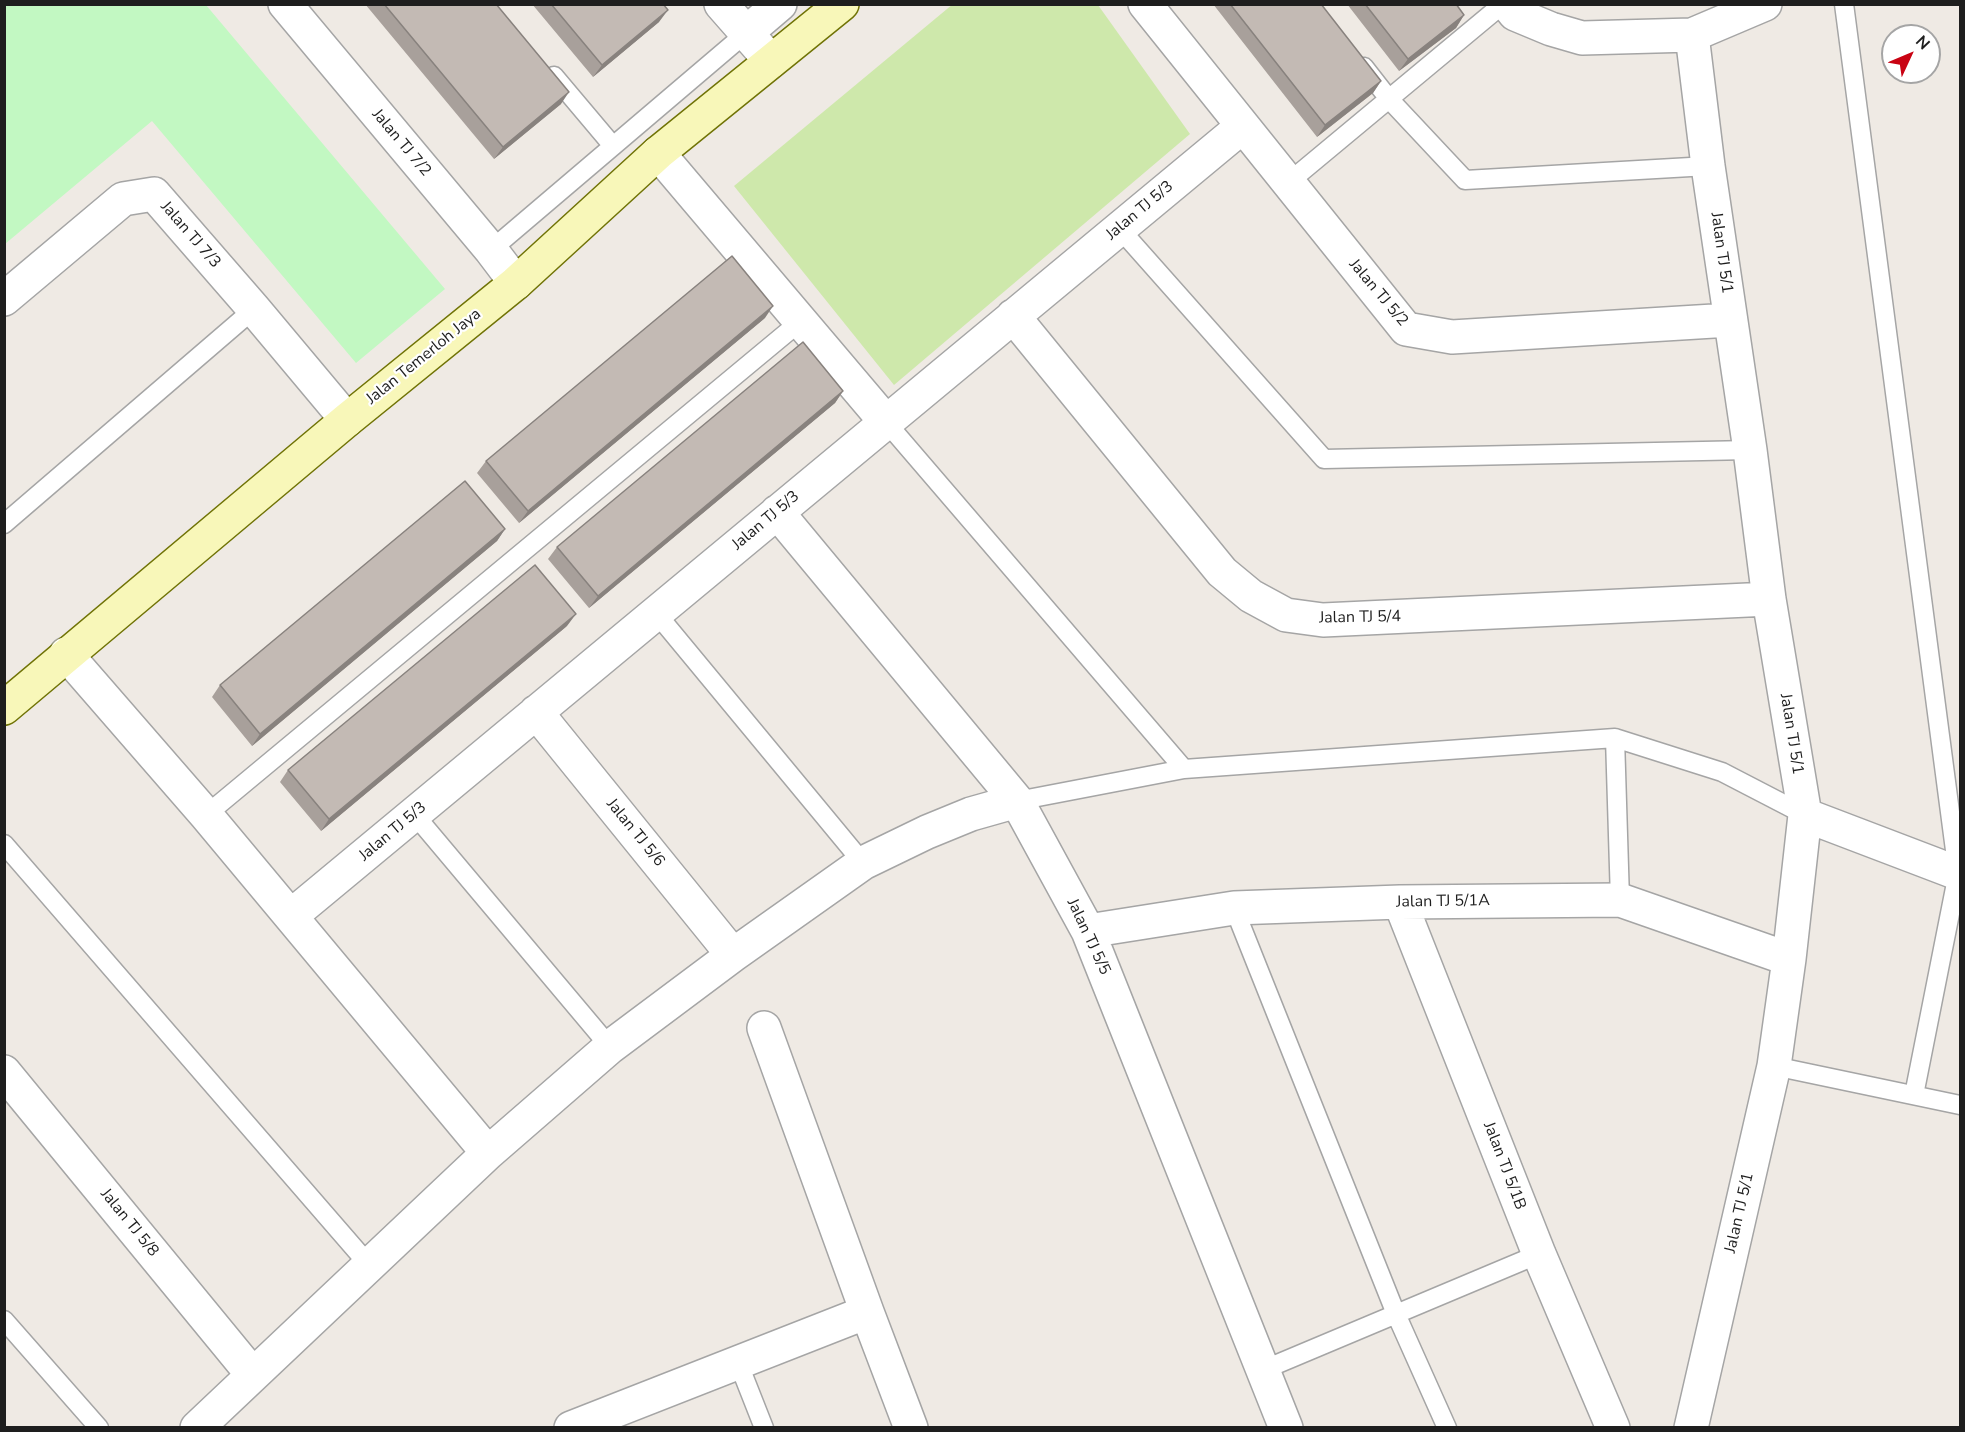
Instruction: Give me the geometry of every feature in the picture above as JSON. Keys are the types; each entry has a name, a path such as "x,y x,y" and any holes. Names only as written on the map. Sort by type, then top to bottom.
{"street":[{"name":"Jalan TJ 7/2","path":"285,4 516,283"},
{"path":"721,4 771,61"},
{"path":"746,33 780,4"},
{"name":"Jalan Temerloh Jaya","path":"4,708 347,420 516,283 658,153 843,4"},
{"name":"Jalan TJ 5/2","path":"1145,4 1406,329 1452,337 1730,320"},
{"path":"1513,7 1551,29 1582,38 1692,36 1765,4"},
{"name":"Jalan TJ 5/1","path":"1691,1428 1774,1066 1805,815 1769,599 1692,36"},
{"name":"Jalan TJ 5/3","path":"291,916 1243,126"},
{"path":"658,153 886,422"},
{"name":"Jalan TJ 7/3","path":"4,299 123,199 154,194 347,420"},
{"name":"Jalan TJ 5/4","path":"1013,316 1222,572 1251,596 1286,615 1323,620 1769,599"},
{"name":"Jalan TJ 5/5","path":"777,512 1017,801 1088,931 1286,1428"},
{"path":"66,654 206,815 488,1153"},
{"name":"Jalan TJ 5/6","path":"536,712 734,955"},
{"path":"197,1428 488,1153 610,1047 863,863 927,831 971,814 1017,801"},
{"path":"1805,815 1960,872"},
{"name":"Jalan TJ 5/1A","path":"1088,931 1234,908 1400,902 1620,900 1789,959"},
{"name":"Jalan TJ 5/1B","path":"1400,902 1539,1254 1613,1428"},
{"path":"764,1028 911,1428"},
{"name":"Jalan TJ 5/8","path":"4,1072 253,1375"},
{"path":"570,1428 621,1418 738,1362 867,1312"}],"lane":[{"path":"1845,4 1960,872 1914,1095"},
{"path":"1289,182 1389,99 1513,7"},
{"path":"490,249 746,33"},
{"path":"1352,52 1389,99 1465,180 1708,166"},
{"path":"546,66 613,146"},
{"path":"1119,228 1324,459 1750,450"},
{"path":"4,524 254,309"},
{"path":"206,815 801,320"},
{"path":"886,422 1184,770"},
{"path":"656,613 863,863"},
{"path":"1616,738 1620,900"},
{"path":"1017,801 1184,770 1616,738 1722,772 1805,815"},
{"path":"414,814 610,1047"},
{"path":"4,844 369,1265"},
{"path":"1234,908 1396,1314 1447,1428"},
{"path":"1774,1066 1960,1105"},
{"path":"1263,1370 1539,1254"},
{"path":"4,1320 99,1428"},
{"path":"738,1362 764,1428"}],"green space":[{"path":"5,4 206,5 445,289 356,363 152,121 5,244"},
{"path":"953,4 1098,5 1190,134 894,385 734,186"}],"building":[{"path":"384,4 496,4 569,92 503,147"},
{"path":"551,4 663,4 668,10 602,65"},
{"path":"1230,4 1321,4 1381,81 1325,125"},
{"path":"1365,4 1456,4 1464,15 1408,59"},
{"path":"732,256 773,306 528,511 486,461"},
{"path":"803,342 843,391 598,596 557,547"},
{"path":"465,481 505,529 260,734 220,685"},
{"path":"535,565 576,614 329,819 288,770"}]}
